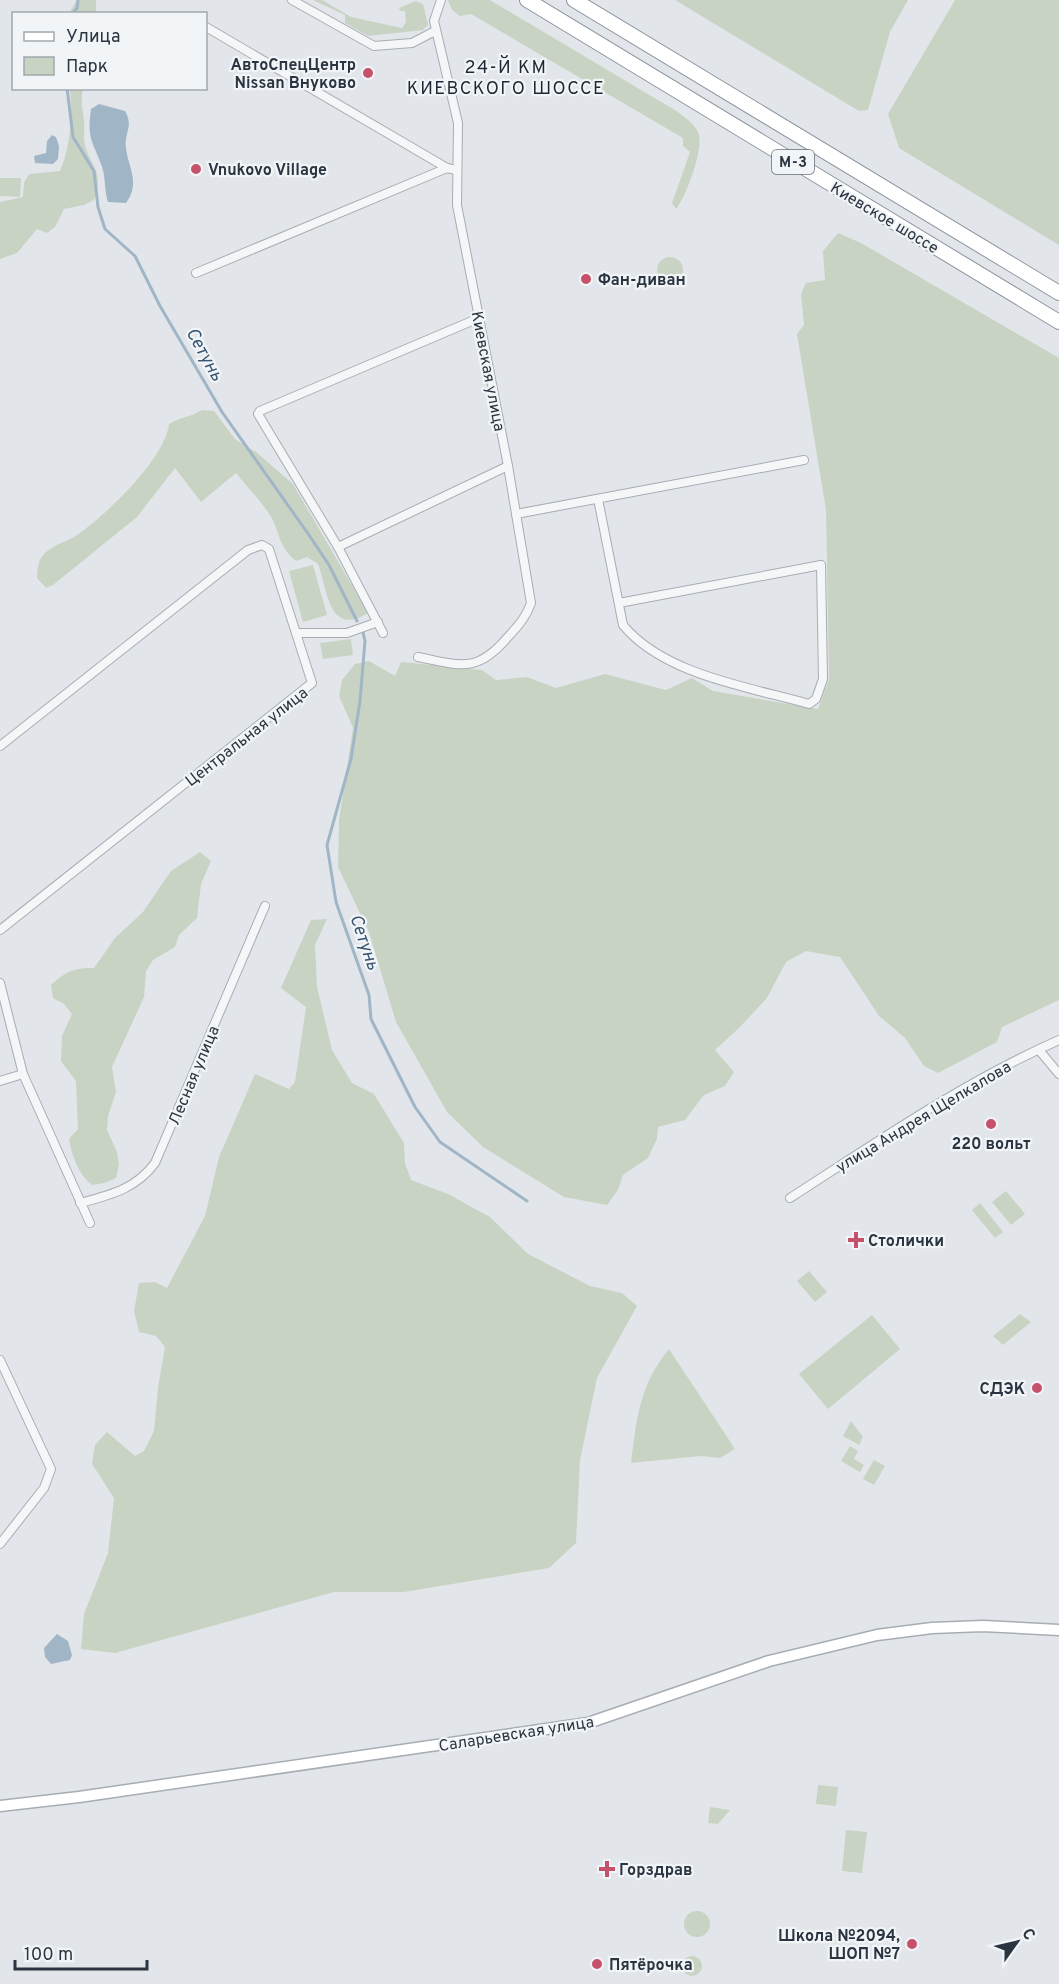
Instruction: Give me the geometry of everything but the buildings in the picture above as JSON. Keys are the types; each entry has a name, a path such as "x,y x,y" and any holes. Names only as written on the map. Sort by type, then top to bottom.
{"highway":[{"name":"Киевское шоссе","path":"527,0 1059,322"},
{"name":"Киевское шоссе","path":"574,0 1059,293"}],"street":[{"path":"292,0 374,46 412,43 435,31"},
{"name":"Киевская улица","path":"418,657 460,664 483,660 492,655 527,615 531,603 508,466 457,205 458,123 435,31 436,11 441,0"},
{"path":"207,28 447,168 456,170"},
{"path":"196,273 447,168"},
{"path":"383,633 338,547 258,414 260,411 479,318"},
{"path":"516,514 804,460"},
{"path":"338,547 508,466"},
{"path":"597,499 623,625 634,638 660,656 690,670 810,704 816,699 823,679 821,565 619,603"},
{"name":"Центральная улица","path":"0,746 255,546 269,549 312,680 310,686 0,930"},
{"path":"296,633 347,633 378,622"},
{"name":"Лесная улица","path":"80,1203 132,1186 144,1177 155,1163 265,906"},
{"path":"0,983 23,1074 90,1223"},
{"name":"улица Андрея Щелкалова","path":"790,1198 948,1099 1059,1040"},
{"path":"1038,1050 1059,1074"},
{"path":"0,1081 23,1074"},
{"path":"0,1360 51,1469 44,1488 0,1544"},
{"name":"Саларьевская улица","path":"0,1806 91,1796 588,1723 769,1661 877,1635 932,1628 983,1626 1059,1630"}],"green space":[{"path":"77,0 96,0 96,12 70,12"},
{"path":"313,0 322,0 351,17 402,28 406,22 405,11 400,11 399,8 416,1 423,4 428,25 423,30 368,36 345,23 345,15"},
{"path":"448,0 490,0 678,112 689,121 698,132 699,149 689,183 676,209 672,203 690,152 683,146 683,138 471,14 460,16 452,10"},
{"path":"675,0 908,0 890,32 868,110 859,111"},
{"path":"955,0 1059,0 1059,245 899,148 888,114"},
{"path":"70,90 83,90 84,142 96,171 98,183 94,200 84,205 64,209 55,227 47,233 37,229 17,253 0,259 0,202 23,197 24,183 29,174 60,171 70,131"},
{"path":"0,178 21,178 20,197 0,196"},
{"path":"838,233 861,243 1059,358 1059,1000 1002,1027 997,1042 938,1073 924,1066 905,1038 879,1016 840,957 806,951 786,962 767,998 715,1050 734,1072 725,1086 704,1095 685,1120 658,1127 657,1139 648,1158 623,1175 618,1190 607,1205 564,1197 483,1147 447,1112 396,1022 369,932 338,867 339,820 353,728 339,696 342,680 355,664 369,661 395,676 401,662 482,670 496,680 527,677 556,688 605,674 666,690 692,678 713,691 818,709 829,679 826,510 797,334 804,325 801,294 806,283 825,280 823,251"},
{"path":"670,257 679,261 683,270 679,279 670,283 661,279 657,270 661,261"},
{"path":"202,410 214,411 235,439 256,452 293,484 368,613 355,619 345,619 338,615 328,598 318,564 307,557 296,561 290,556 267,511 236,473 201,502 175,468 137,517 53,585 46,588 37,578 38,565 45,553 89,526 118,500 146,469 165,438 169,424"},
{"path":"313,565 327,615 303,622 289,571"},
{"path":"351,639 353,655 323,659 320,643"},
{"path":"200,852 211,861 201,884 197,918 179,935 175,947 153,960 146,971 144,997 112,1067 116,1092 108,1116 107,1130 117,1152 119,1165 116,1178 92,1185 76,1164 69,1139 78,1129 76,1081 61,1061 62,1036 72,1014 64,1004 53,998 51,985 71,971 94,968 115,938 143,912 171,871"},
{"path":"327,919 315,945 317,987 332,1050 352,1083 374,1094 404,1143 405,1163 411,1180 448,1194 490,1217 528,1254 590,1286 622,1293 637,1306 597,1378 580,1460 576,1543 549,1568 404,1592 334,1592 115,1653 81,1649 84,1614 108,1553 114,1498 92,1464 95,1445 107,1432 135,1456 144,1451 154,1431 165,1347 156,1336 139,1332 134,1311 139,1283 155,1282 167,1288 205,1216 219,1157 255,1074 289,1089 295,1082 306,1007 281,988 311,920"},
{"path":"1006,1191 1025,1214 1011,1225 992,1202"},
{"path":"980,1203 1003,1232 995,1238 972,1210"},
{"path":"809,1271 827,1292 815,1302 797,1281"},
{"path":"1020,1314 1031,1322 1003,1345 993,1336"},
{"path":"872,1315 900,1349 828,1409 799,1374"},
{"path":"669,1349 735,1449 720,1458 701,1456 631,1463 638,1416 645,1389"},
{"path":"851,1421 863,1437 859,1445 843,1436"},
{"path":"850,1446 858,1451 854,1459 864,1465 860,1472 841,1461"},
{"path":"874,1460 885,1466 874,1485 863,1479"},
{"path":"818,1785 838,1787 836,1806 816,1804"},
{"path":"710,1807 730,1810 718,1824 708,1823"},
{"path":"846,1830 867,1832 862,1873 842,1871"},
{"path":"697,1911 706,1915 710,1924 706,1933 697,1937 688,1933 684,1924 688,1915"},
{"path":"692,1956 699,1959 702,1966 699,1973 692,1976 685,1973 682,1966 685,1959"}],"water":[{"path":"99,104 125,111 128,116 126,148 133,189 126,203 108,202 103,169 90,133 91,109"},
{"path":"52,135 56,137 59,146 58,159 53,164 35,163 34,156 46,153 47,141"},
{"path":"57,1634 68,1641 72,1655 70,1660 51,1664 45,1657 44,1648"}],"waterway":[{"name":"Сетунь","path":"74,12 78,0"},
{"name":"Сетунь","path":"67,90 73,137 94,171 98,207 105,229 135,256 160,306 222,412 329,565 357,621"},
{"name":"Сетунь","path":"363,632 365,641 360,701 351,759 327,845 336,902 369,995 371,1019 415,1107 440,1142 527,1201"}],"place":[{"name":"АвтоСпецЦентр Nissan Внуково","path":"368,73"},
{"name":"Vnukovo Village","path":"196,169"},
{"name":"Фан-диван","path":"586,279"},
{"name":"220 вольт","path":"991,1124"},
{"name":"Столички","path":"856,1240"},
{"name":"СДЭК","path":"1037,1388"},
{"name":"Горздрав","path":"607,1869"},
{"name":"Школа №2094, ШОП №7","path":"912,1944"},
{"name":"Пятёрочка","path":"597,1964"}],"district":[{"name":"24-Й КМ КИЕВСКОГО ШОССЕ","path":"506,77"}]}
